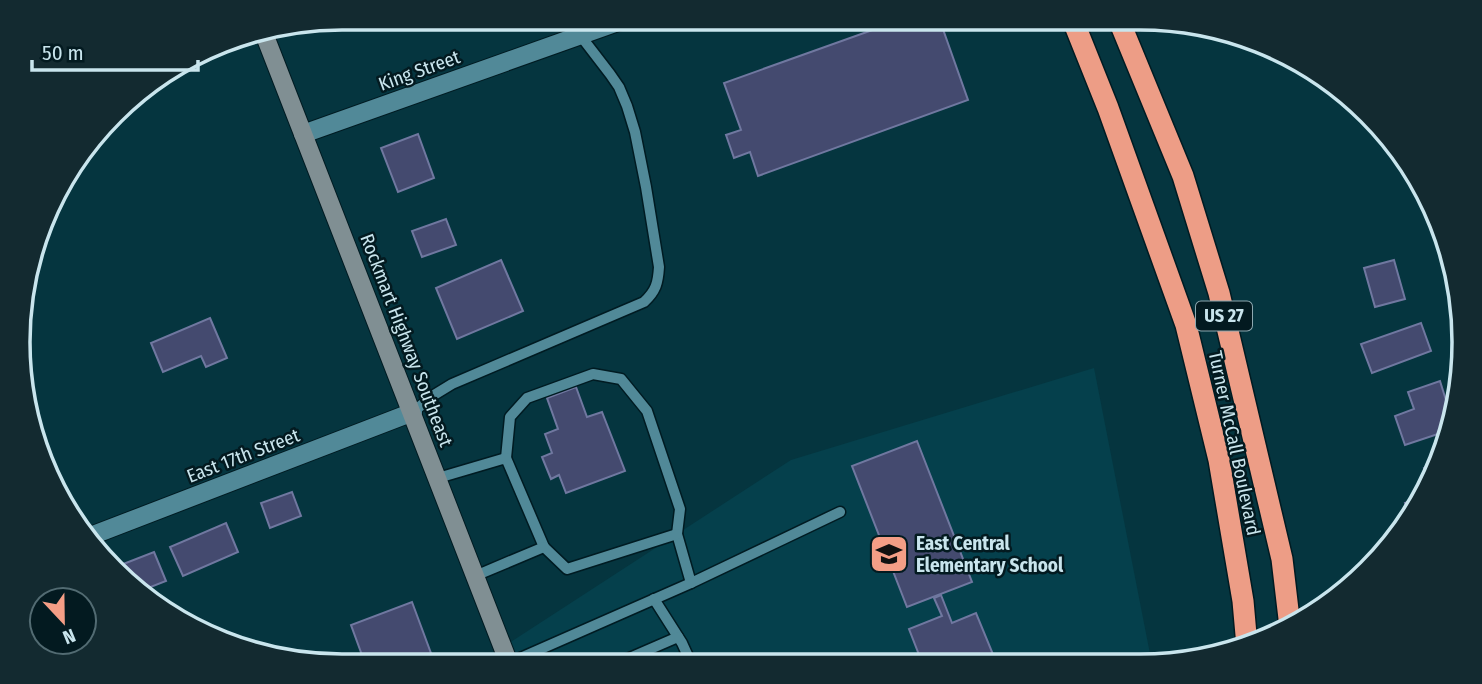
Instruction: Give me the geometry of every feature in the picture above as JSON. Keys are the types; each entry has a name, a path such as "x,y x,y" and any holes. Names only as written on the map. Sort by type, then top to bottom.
{"highway":[{"name":"Turner McCall Boulevard","path":"1077,30 1108,108 1186,325 1219,460 1243,601 1246,635"},
{"name":"Turner McCall Boulevard","path":"1123,30 1183,176 1219,293 1282,559 1289,616"}],"main road":[{"name":"Rockmart Highway Southeast","path":"266,39 505,654"}],"street":[{"name":"King Street","path":"303,134 594,30"},
{"name":"East 17th Street","path":"96,534 412,412"}],"lane":[{"path":"412,412 453,384 644,302 654,292 659,267 635,132 627,106 614,80 580,35"},
{"path":"677,534 567,569 544,547 506,458 510,417 527,398 593,374 621,379 647,411 680,509 677,534 691,583"},
{"path":"438,478 506,458"},
{"path":"531,654 691,583 840,512"},
{"path":"475,576 544,547"},
{"path":"654,599 687,654"},
{"path":"639,654 678,637"}],"shaded area":[{"name":"East Central Elementary School","path":"1094,368 1150,654 506,654 503,647 791,460"}],"building":[{"path":"872,30 943,30 968,100 758,176 750,152 734,158 726,135 741,130 724,83"},
{"path":"418,134 434,178 398,192 381,148"},
{"path":"446,219 456,245 422,257 412,231"},
{"path":"501,260 523,311 457,339 436,288"},
{"path":"1394,260 1405,299 1375,307 1364,268"},
{"path":"210,318 227,358 206,367 201,356 163,372 151,343"},
{"path":"1421,323 1431,351 1372,373 1361,344"},
{"path":"1440,381 1446,401 1439,434 1405,445 1395,416 1414,409 1408,392"},
{"path":"576,387 587,417 602,412 625,471 566,493 559,475 551,479 542,457 552,453 545,434 558,429 547,398"},
{"path":"917,441 972,582 907,607 852,466"},
{"path":"292,492 301,516 270,528 261,503"},
{"path":"226,523 238,552 183,576 170,547"},
{"path":"154,552 166,581 149,588 122,564"},
{"path":"941,595 952,623 976,613 993,654 919,654 909,629 942,616 934,598"},
{"path":"412,602 431,654 362,654 351,625"}],"place":[{"name":"East Central Elementary School","path":"889,554"}]}
